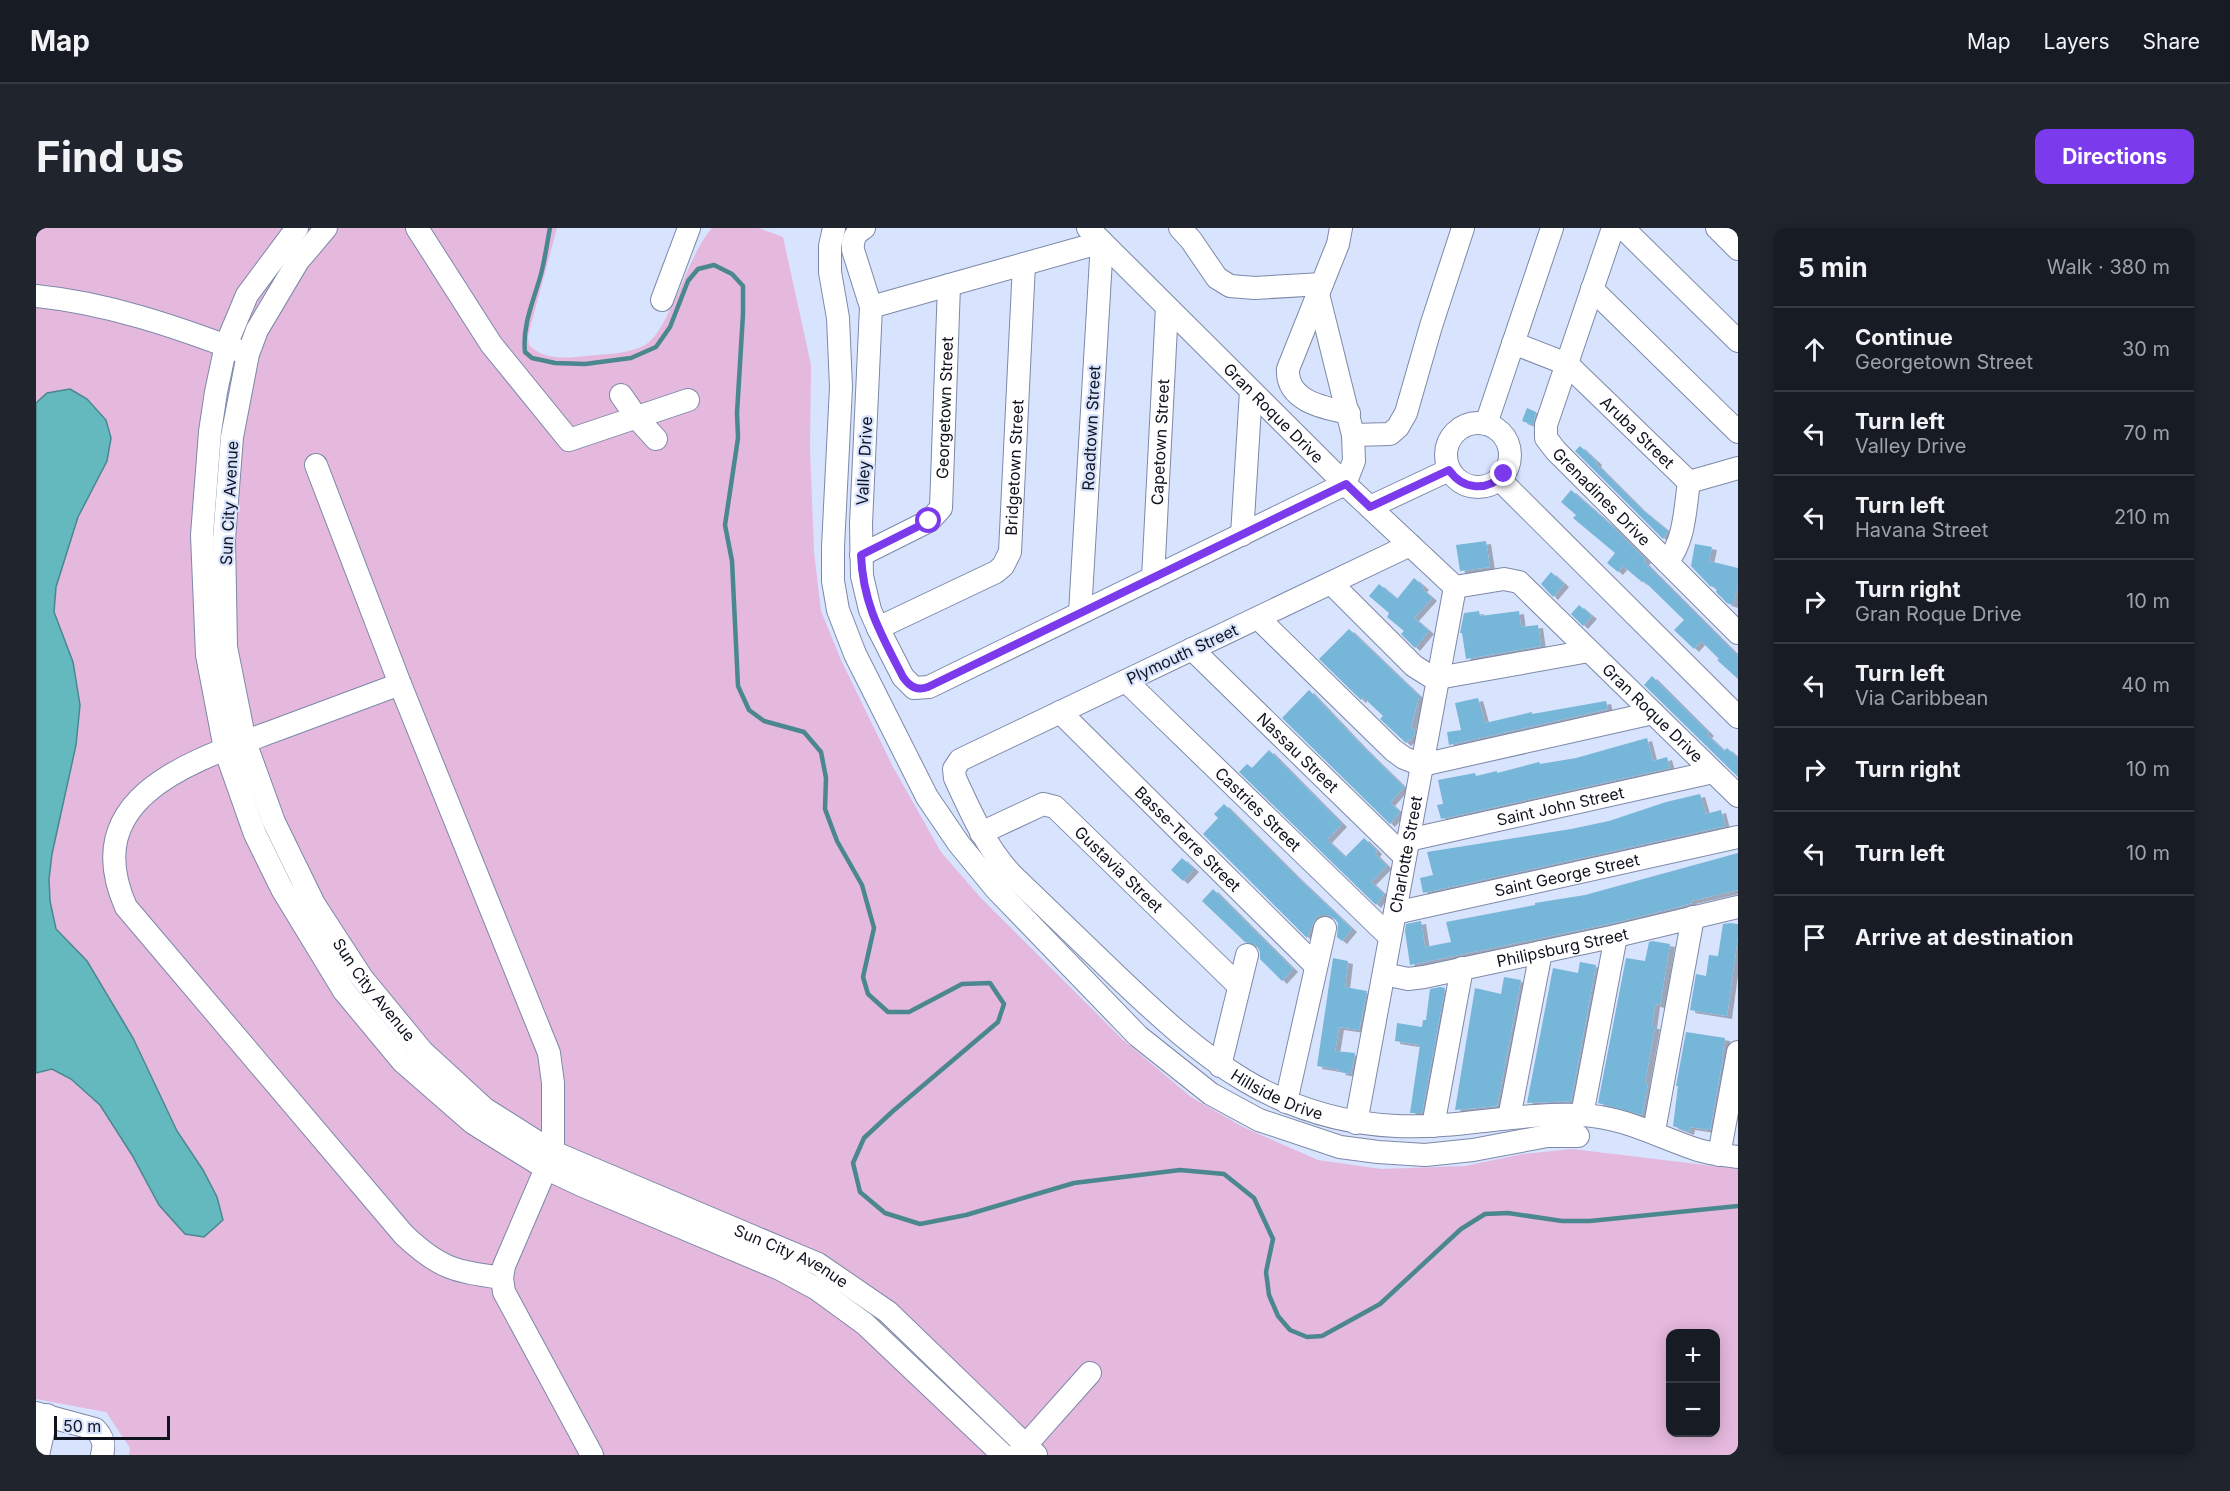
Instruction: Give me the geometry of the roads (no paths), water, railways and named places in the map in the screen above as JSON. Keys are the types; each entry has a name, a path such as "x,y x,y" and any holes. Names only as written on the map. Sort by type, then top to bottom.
{"street":[{"name":"Sun City Avenue","path":"297,228 247,295 226,345 210,432 202,535 207,655 235,745 255,834 282,889 344,991 403,1062 473,1123 780,1269 817,1289 865,1324 1003,1455"},
{"name":"Sun City Avenue","path":"235,745 226,647 224,539 232,437 248,354 257,330 298,261 326,228"},
{"path":"417,228 459,297 514,375 569,440 688,400"},
{"path":"662,300 689,228"},
{"path":"834,228 830,246 830,272 838,318 841,387 833,547 833,581 838,610 855,654 927,797 958,844 996,889 1138,1036 1211,1094 1259,1120 1340,1147 1425,1155 1473,1150 1547,1136 1580,1125 1617,936"},
{"name":"Valley Drive","path":"864,228 855,235 852,242 872,308 861,555 865,594 878,628 903,677 914,688 928,687 1080,613"},
{"path":"1180,228 1217,278 1230,286 1320,289"},
{"path":"1341,228 1338,243 1288,369 1287,379 1291,388 1303,398 1349,413"},
{"path":"1353,435 1390,434 1398,428 1406,413 1463,228"},
{"path":"1485,424 1552,228"},
{"name":"Grenadines Drive","path":"1613,228 1546,425 1546,438 1556,451 1667,562 1735,622"},
{"path":"1623,228 1738,340"},
{"path":"1717,228 1738,249"},
{"path":"872,308 1024,264 1095,235"},
{"name":"Gran Roque Drive","path":"1095,235 1346,484 1455,587 1504,579 1515,580 1523,585 1738,796"},
{"name":"Roadtown Street","path":"1080,613 1095,235"},
{"name":"Bridgetown Street","path":"878,628 996,572 1003,566 1011,552 1024,264"},
{"name":"Georgetown Street","path":"861,555 929,521 941,508 949,285"},
{"path":"1080,613 1346,484 1354,461 1353,435 1320,289"},
{"path":"1593,289 1738,432"},
{"path":"36,296 57,298 174,326 248,354"},
{"name":"Capetown Street","path":"1153,578 1167,307"},
{"name":"Aruba Street","path":"1513,343 1567,364 1689,482 1680,538 1673,555 1667,562"},
{"path":"1242,534 1251,391"},
{"path":"621,395 656,439"},
{"path":"1485,424 1498,430 1509,447 1507,468 1499,478 1488,485 1469,486 1458,480 1449,470 1445,456 1448,441 1464,426 1485,424"},
{"path":"316,465 400,684 549,1053 553,1083 550,1160 509,1251 502,1278 504,1292 592,1455"},
{"path":"1689,482 1738,468"},
{"path":"1370,507 1449,470"},
{"path":"1499,478 1738,717"},
{"name":"Plymouth Street","path":"955,765 964,758 1410,545"},
{"path":"1331,583 1414,666 1430,676 1438,678 1589,651"},
{"name":"Charlotte Street","path":"1356,1123 1455,587"},
{"path":"1258,618 1393,750 1404,758 1422,765 1653,713"},
{"name":"Nassau Street","path":"1192,649 1407,849"},
{"name":"Castries Street","path":"1126,681 1390,937"},
{"path":"400,684 235,745 183,767 148,790 132,808 121,828 115,847 114,865 117,886 126,907 404,1235 433,1260 447,1267 463,1273 502,1278"},
{"name":"Basse-Terre Street","path":"1060,712 1316,966"},
{"name":"Hillside Drive","path":"955,765 955,778 981,833 1000,862 1012,875 1193,1046 1220,1066 1263,1092 1329,1118 1356,1123 1433,1126 1509,1118 1580,1125 1629,1124 1654,1131 1699,1150 1728,1156"},
{"name":"Saint John Street","path":"1407,849 1713,772"},
{"name":"Gustavia Street","path":"981,833 1043,804 1054,807 1239,986"},
{"name":"Saint George Street","path":"1395,913 1738,837"},
{"name":"Philipsburg Street","path":"1384,974 1408,979 1462,969 1738,907"},
{"path":"1654,1131 1693,917"},
{"path":"1286,1102 1324,928"},
{"path":"1509,1118 1540,952"},
{"path":"1220,1066 1246,955"},
{"path":"1433,1126 1462,969"},
{"path":"1728,1156 1738,1052"},
{"name":"Sun City Avenue","path":"550,1160 818,1264 888,1312 1026,1452"},
{"path":"1026,1452 1090,1373"},
{"path":"38,1455 41,1414 87,1425 102,1445"}],"waterway":[{"path":"550,228 525,332 525,352 532,358 555,363 585,364 631,358 656,347 670,327 688,281 698,269 714,265 732,274 743,286 737,413 738,438 725,525 732,561 738,686 749,710 764,721 804,732 821,752 826,778 825,809 837,841 862,885 874,928 863,977 868,994 888,1012 909,1012 962,984 990,983 1004,1004 998,1022 864,1138 853,1163 860,1192 885,1213 920,1224 966,1215 1074,1183 1180,1170 1224,1174 1254,1198 1273,1239 1266,1272 1269,1295 1278,1316 1290,1330 1307,1337 1322,1336 1380,1304 1461,1229 1485,1214 1508,1213 1562,1221 1590,1221 1738,1206"}]}
